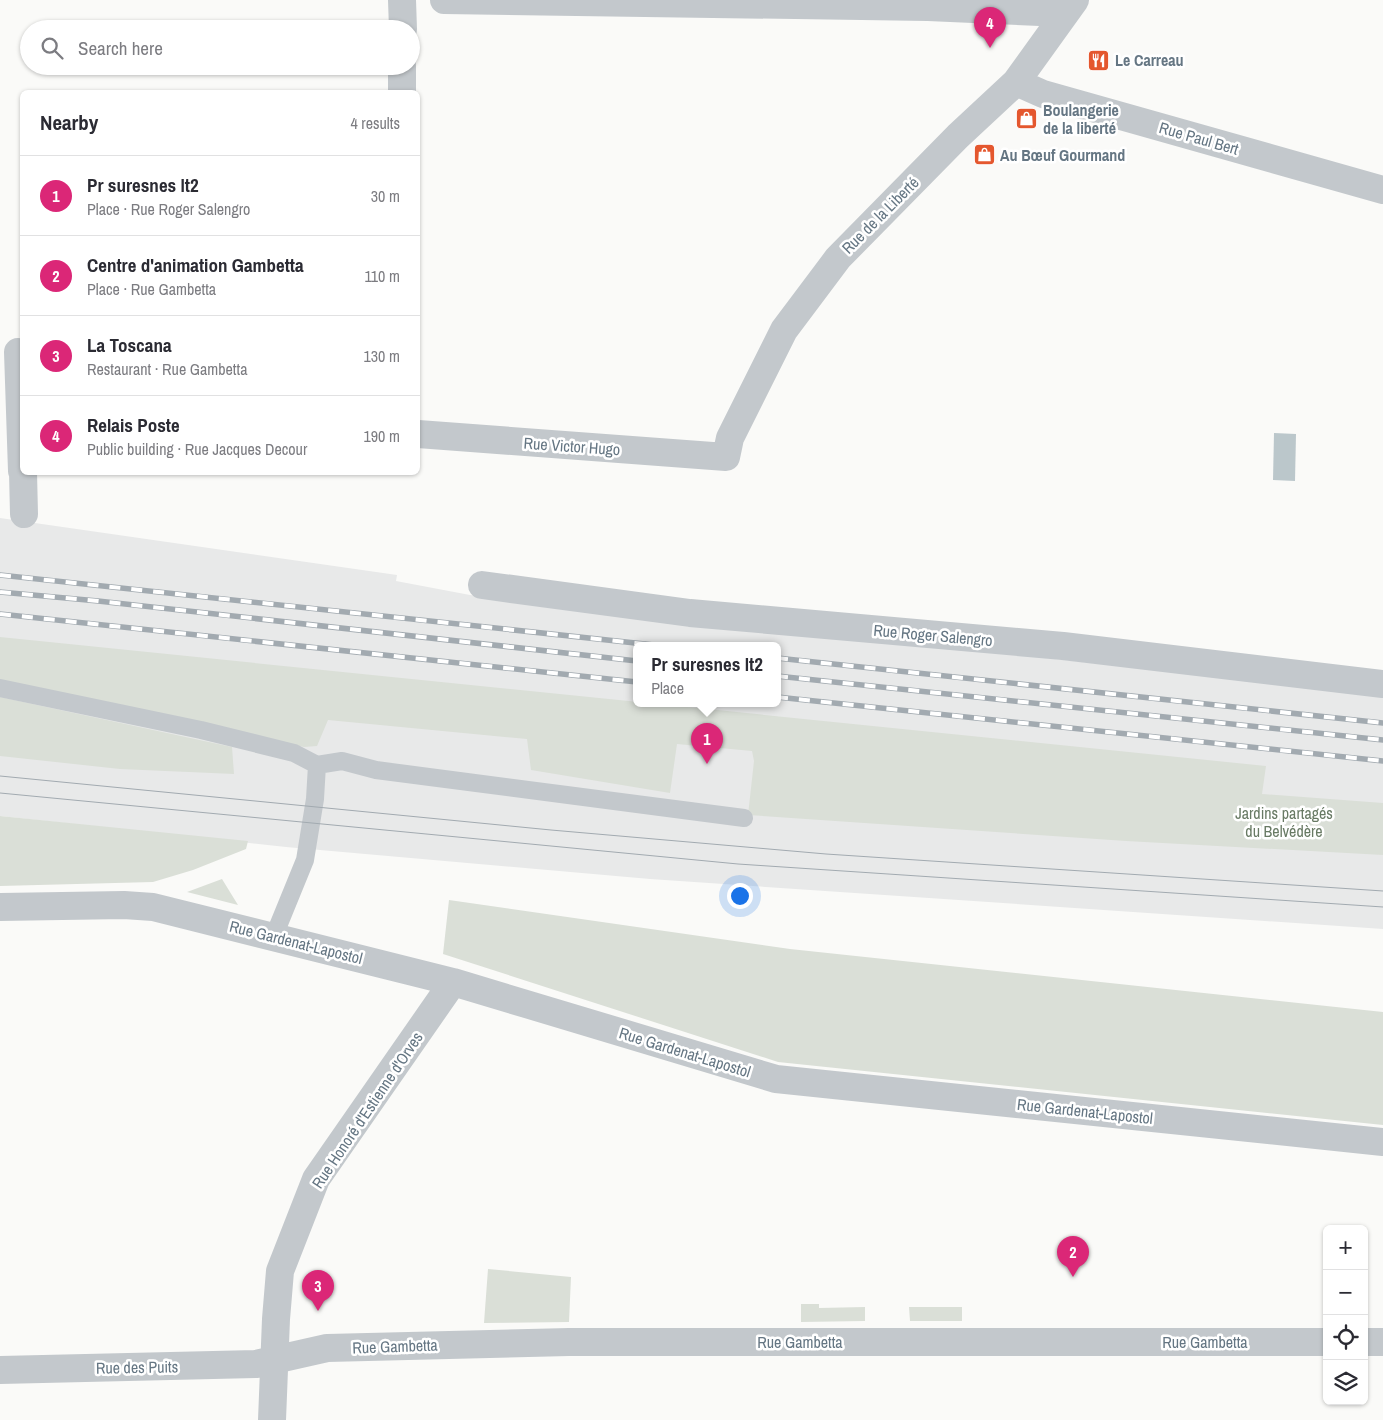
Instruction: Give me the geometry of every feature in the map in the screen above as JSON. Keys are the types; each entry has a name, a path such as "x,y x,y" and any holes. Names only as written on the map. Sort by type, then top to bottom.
{"street":[{"path":"402,0 402,20"},
{"path":"444,0 928,7 1069,7"},
{"name":"Rue de la Liberté","path":"726,457 730,438 784,330 838,258 958,136 1016,82 1069,7"},
{"path":"402,75 402,90"},
{"name":"Rue Paul Bert","path":"1016,82 1050,96 1383,190"},
{"path":"14,351 20,442"},
{"name":"Rue Victor Hugo","path":"420,434 726,457"},
{"path":"22,475 24,514"},
{"name":"Rue Roger Salengro","path":"482,586 690,613 1063,646 1383,684"},
{"name":"Rue Gardenat-Lapostol","path":"0,907 124,905 153,907 453,982 776,1079 1383,1142"},
{"name":"Rue Honoré d'Estienne d'Orves","path":"272,1420 280,1271 316,1180 453,982"},
{"name":"Rue Gambetta","path":"274,1360 326,1348 569,1342 1323,1342"},
{"path":"1368,1342 1383,1342"},
{"name":"Rue des Puits","path":"0,1370 256,1364 274,1360"}],"lane":[{"path":"0,688 201,730 294,753 317,764 342,761 376,770 744,818"},
{"path":"274,936 305,860 315,799 317,764"}],"shaded area":[{"path":"1274,433 1296,434 1295,481 1273,480"},
{"path":"0,518 397,575 396,581 470,595 1383,695 1383,929 650,879 286,847 0,816"}],"green space":[{"name":"Jardins partagés du Belvédère","path":"0,637 633,702 633,707 687,707 1266,766 1262,794 1383,803 1383,855 1126,841 748,815 754,761 752,751 677,744 670,793 531,770 527,739 328,720 317,746 304,747 0,682"},
{"path":"0,697 232,747 234,774 120,769 0,756"},
{"path":"0,816 248,841 246,849 193,870 153,882 0,886"},
{"path":"222,879 238,905 187,892"},
{"path":"449,900 790,949 1383,1012 1383,1125 778,1062 443,954"},
{"path":"488,1269 571,1277 569,1322 484,1323"},
{"path":"801,1304 819,1304 819,1308 865,1307 865,1321 801,1322"},
{"path":"909,1307 962,1307 962,1321 910,1321"}],"tram line":[{"path":"0,776 551,830 826,854 1383,891"},
{"path":"0,793 738,864 1383,907"}],"railway":[{"path":"0,575 633,643"},
{"path":"0,592 98,601 633,661"},
{"path":"0,614 633,682"},
{"path":"781,658 1383,723"},
{"path":"781,676 1383,740"},
{"path":"781,697 1383,761"}],"place":[{"name":"Relais Poste","path":"990,48"},
{"name":"Le Carreau","path":"1099,60"},
{"name":"Boulangerie de la liberté","path":"1027,119"},
{"name":"Au Bœuf Gourmand","path":"984,155"},
{"name":"Pr suresnes lt2","path":"707,764"},
{"name":"Centre d'animation Gambetta","path":"1073,1277"},
{"name":"La Toscana","path":"318,1311"}]}
